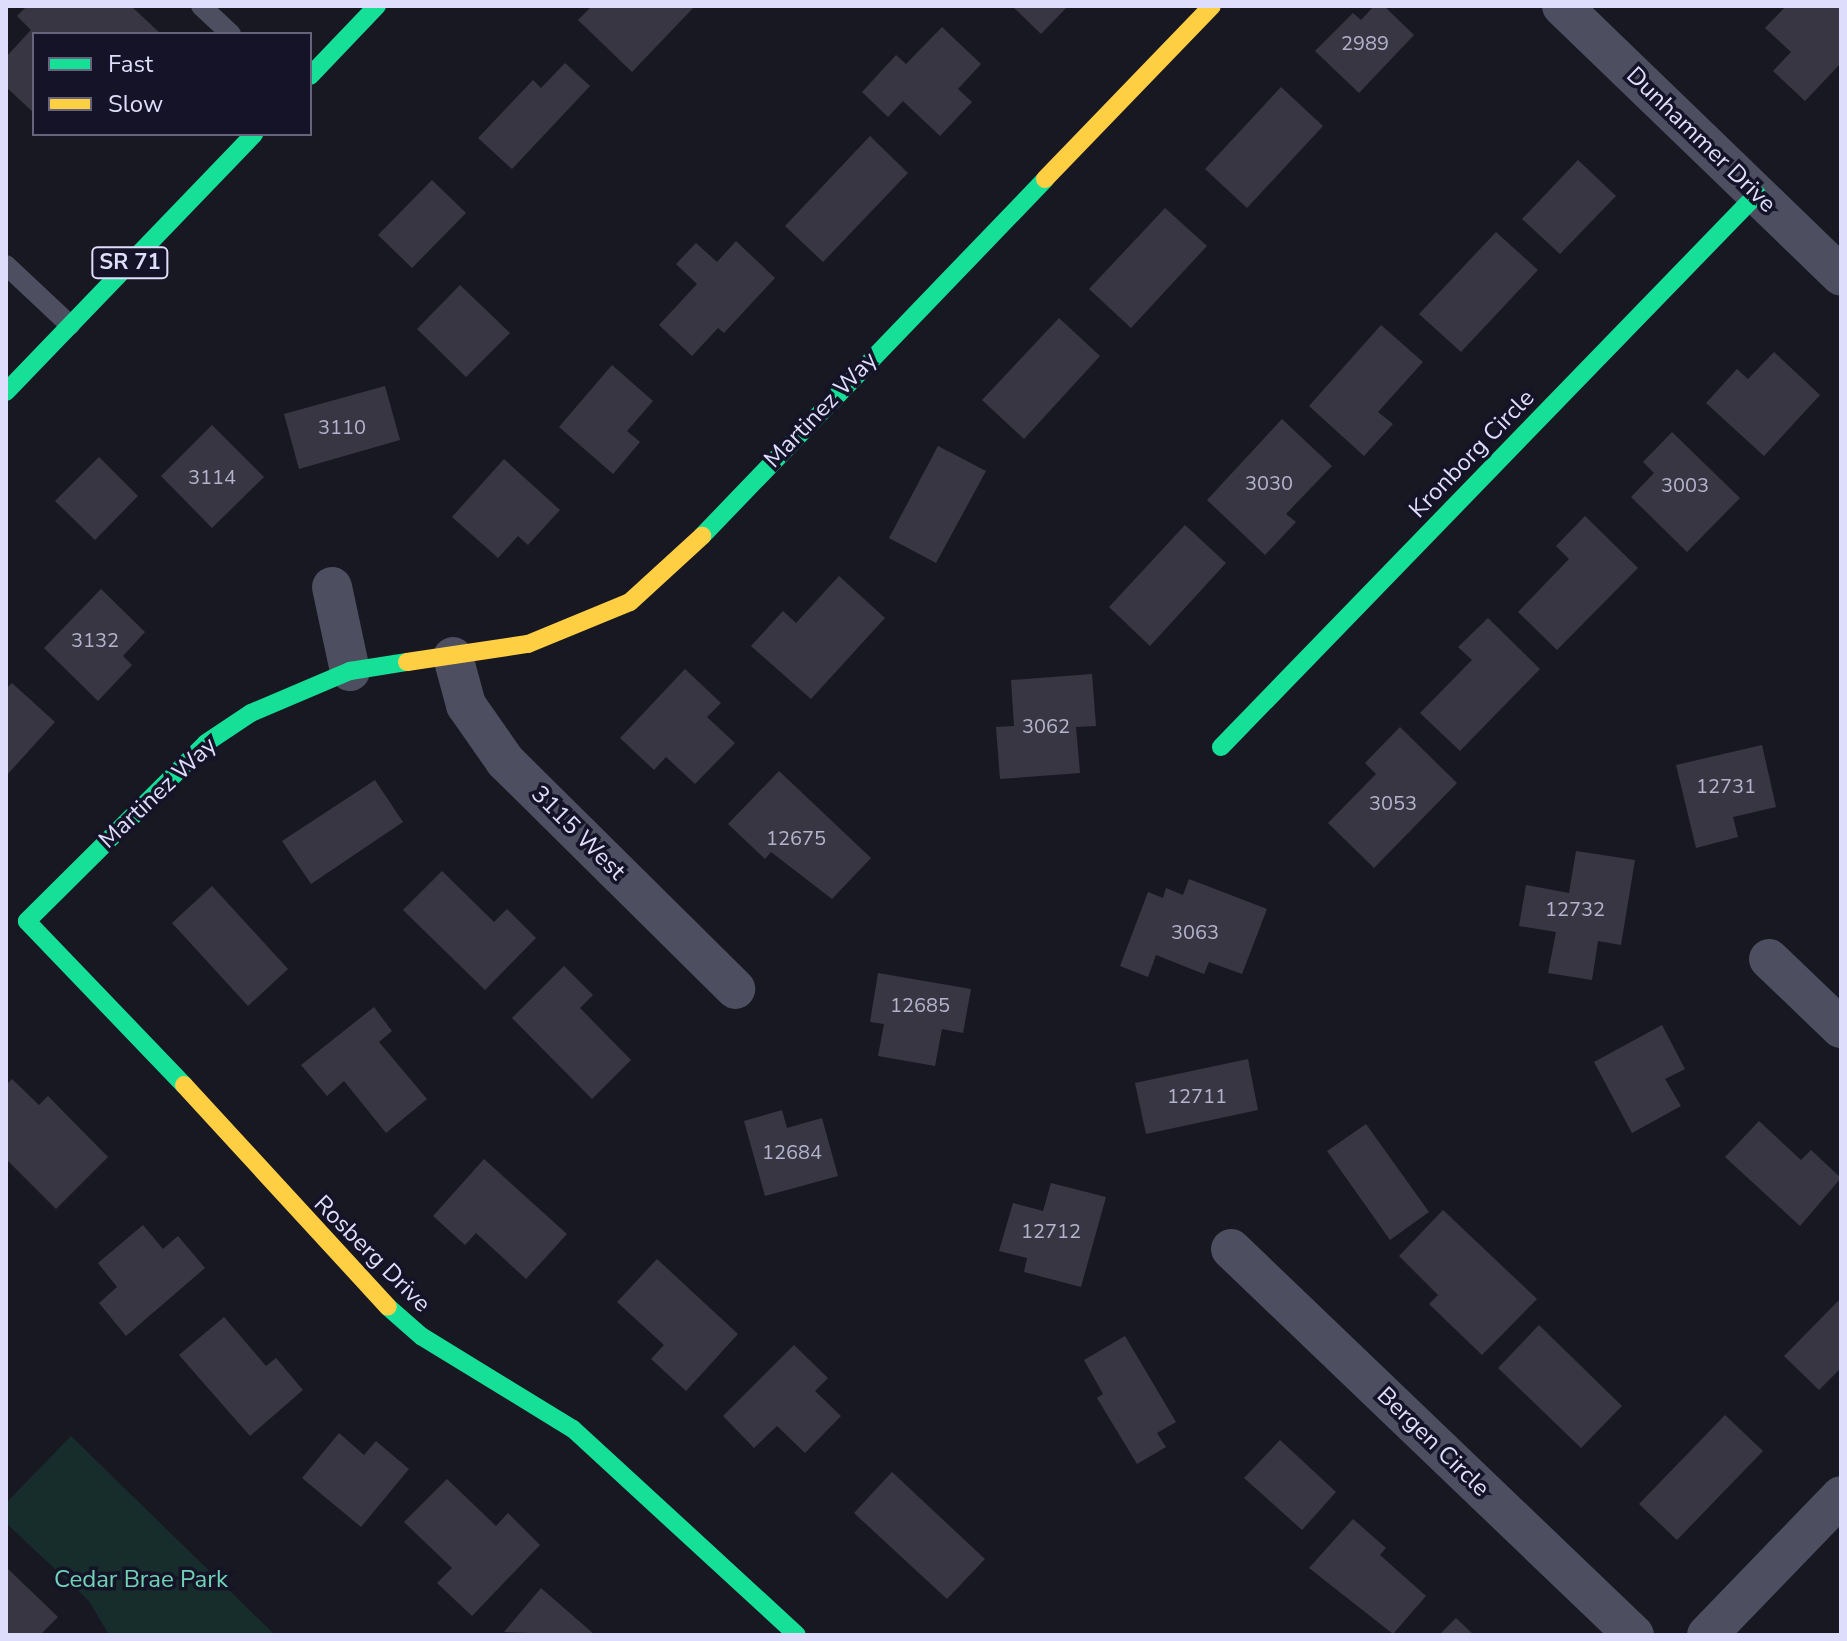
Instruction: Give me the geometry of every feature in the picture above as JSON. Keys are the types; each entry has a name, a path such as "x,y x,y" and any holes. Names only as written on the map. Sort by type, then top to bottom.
{"street":[{"path":"312,74 377,6"},
{"name":"Martinez Way","path":"27,921 206,743 251,713 350,671 528,644 588,624 667,572 1212,6"},
{"name":"Dunhammer Drive","path":"1562,6 1841,275"},
{"name":"SR 71","path":"6,392 252,136"},
{"name":"Kronborg Circle","path":"1221,747 1757,194"},
{"path":"332,587 350,671"},
{"name":"3115 West","path":"453,657 466,705 505,761 735,989"},
{"name":"Rosberg Drive","path":"27,921 134,1030 372,1294 421,1336 573,1429 797,1635"},
{"path":"1769,959 1841,1028"},
{"name":"Bergen Circle","path":"1231,1249 1634,1635"},
{"path":"1707,1635 1841,1496"}],"lane":[{"path":"201,6 229,32"},
{"path":"6,265 70,325"}],"green space":[{"name":"Cedar Brae Park","path":"71,1436 275,1635 109,1635 89,1601 6,1523 6,1503"}],"building":[{"path":"27,6 131,6 159,32 32,32 32,111 6,87 6,57 31,30 17,16"},
{"path":"592,6 695,6 632,72 578,20"},
{"path":"1012,6 1068,6 1041,34"},
{"path":"1374,6 1384,6 1414,35 1359,93 1315,51 1353,13 1361,20"},
{"path":"1786,6 1841,6 1841,63 1805,101 1773,71 1791,52 1765,28"},
{"path":"942,27 981,64 958,89 972,102 940,136 903,101 888,117 862,92 896,55 906,64"},
{"path":"565,63 590,86 512,169 478,138 533,80 541,88"},
{"path":"1281,87 1323,126 1247,208 1205,169"},
{"path":"870,136 908,173 823,262 785,226"},
{"path":"1578,160 1616,196 1560,254 1522,219"},
{"path":"432,180 466,213 412,268 378,235"},
{"path":"1165,208 1207,246 1131,328 1089,289"},
{"path":"1496,232 1538,270 1461,352 1419,314"},
{"path":"736,241 775,278 724,333 718,328 692,356 659,325 697,284 676,264 696,243 717,262"},
{"path":"460,285 510,333 466,377 417,329"},
{"path":"1059,318 1100,356 1024,439 982,400"},
{"path":"1381,325 1423,362 1378,412 1393,424 1364,456 1309,406"},
{"path":"1774,352 1820,395 1764,456 1706,403 1737,369 1748,379"},
{"path":"612,365 653,401 627,431 640,442 613,474 559,427"},
{"path":"385,386 400,440 299,469 284,414"},
{"path":"1282,419 1332,466 1286,514 1296,522 1265,555 1207,500"},
{"path":"212,425 264,477 212,528 161,476"},
{"path":"1672,432 1740,498 1687,552 1631,497 1654,473 1643,462"},
{"path":"938,446 986,471 936,563 889,538"},
{"path":"99,457 138,496 95,540 55,501"},
{"path":"504,459 560,510 528,545 518,536 498,558 452,517"},
{"path":"1585,516 1638,568 1557,650 1518,612 1569,559 1556,546"},
{"path":"1185,525 1226,563 1150,646 1109,607"},
{"path":"839,576 885,618 811,699 751,646 783,611 796,623"},
{"path":"101,589 145,632 123,656 132,665 98,701 44,648"},
{"path":"1488,618 1540,669 1460,751 1420,713 1472,660 1458,647"},
{"path":"685,669 721,703 707,717 735,743 695,784 666,757 654,770 620,738"},
{"path":"1092,674 1096,726 1076,727 1080,773 1000,779 996,727 1014,726 1011,680"},
{"path":"12,683 55,722 6,776 6,689"},
{"path":"1400,727 1457,783 1374,868 1328,823 1376,774 1365,763"},
{"path":"1762,745 1776,807 1733,817 1738,837 1696,848 1676,765"},
{"path":"779,771 871,858 832,899 771,852 765,859 728,824"},
{"path":"375,780 403,822 311,884 282,841"},
{"path":"1576,851 1635,860 1621,945 1598,941 1592,980 1548,973 1556,932 1519,926 1526,885 1569,893"},
{"path":"442,871 494,922 507,909 536,938 485,990 403,910"},
{"path":"1189,879 1267,909 1242,974 1209,962 1204,974 1156,955 1148,977 1120,966 1148,892 1163,898 1166,888 1183,895"},
{"path":"212,886 288,969 248,1006 172,923"},
{"path":"564,966 593,995 580,1008 631,1060 592,1099 512,1018"},
{"path":"878,973 971,989 963,1033 942,1029 935,1066 878,1056 884,1024 870,1022"},
{"path":"374,1007 392,1031 379,1042 427,1099 386,1133 344,1081 327,1096 301,1065"},
{"path":"1662,1025 1685,1069 1665,1079 1681,1106 1632,1133 1594,1062"},
{"path":"1248,1059 1258,1110 1146,1134 1135,1083"},
{"path":"12,1079 39,1105 48,1096 108,1157 56,1209 6,1159 6,1085"},
{"path":"782,1110 787,1128 822,1118 838,1176 765,1196 744,1121"},
{"path":"1759,1121 1801,1160 1811,1150 1841,1178 1800,1226 1725,1157"},
{"path":"1366,1124 1429,1212 1390,1240 1327,1151"},
{"path":"484,1159 567,1234 526,1279 476,1233 465,1245 433,1216"},
{"path":"1051,1183 1106,1197 1081,1287 1024,1272 1027,1258 999,1251 1013,1203 1043,1211"},
{"path":"1443,1210 1537,1299 1482,1355 1429,1304 1438,1295 1399,1256"},
{"path":"143,1225 163,1249 178,1236 205,1268 126,1336 99,1303 117,1287 98,1263"},
{"path":"657,1259 738,1334 686,1391 651,1359 664,1345 617,1302"},
{"path":"1841,1298 1841,1368 1819,1390 1784,1356"},
{"path":"224,1317 266,1366 276,1358 303,1390 250,1436 179,1355"},
{"path":"1539,1325 1622,1406 1581,1448 1498,1368"},
{"path":"1125,1336 1176,1422 1157,1433 1166,1447 1137,1464 1097,1398 1103,1394 1084,1360"},
{"path":"794,1345 828,1378 815,1391 841,1416 805,1453 777,1426 754,1448 723,1416"},
{"path":"1725,1415 1763,1451 1677,1540 1639,1504"},
{"path":"339,1433 364,1455 376,1441 409,1469 361,1527 302,1478"},
{"path":"1280,1440 1336,1492 1302,1530 1244,1478"},
{"path":"892,1472 985,1559 947,1599 854,1513"},
{"path":"447,1479 496,1526 508,1513 540,1545 472,1616 437,1583 452,1568 404,1522"},
{"path":"1353,1519 1386,1548 1380,1555 1426,1596 1393,1634 1309,1568"},
{"path":"6,1567 58,1617 40,1635 6,1635"},
{"path":"541,1588 595,1635 504,1632"},
{"path":"1456,1618 1474,1635 1439,1635"}],"traffic: fast":[{"path":"312,74 377,6"},
{"path":"6,392 252,136"},
{"path":"702,536 1045,179"},
{"path":"1221,747 1757,194"},
{"path":"184,1085 27,921 206,743 251,713 350,671 407,662"},
{"path":"388,1307 421,1336 573,1429 797,1635"}],"traffic: slow":[{"path":"1045,179 1212,6"},
{"path":"407,662 528,644 630,602 702,536"},
{"path":"184,1085 388,1307"}]}
